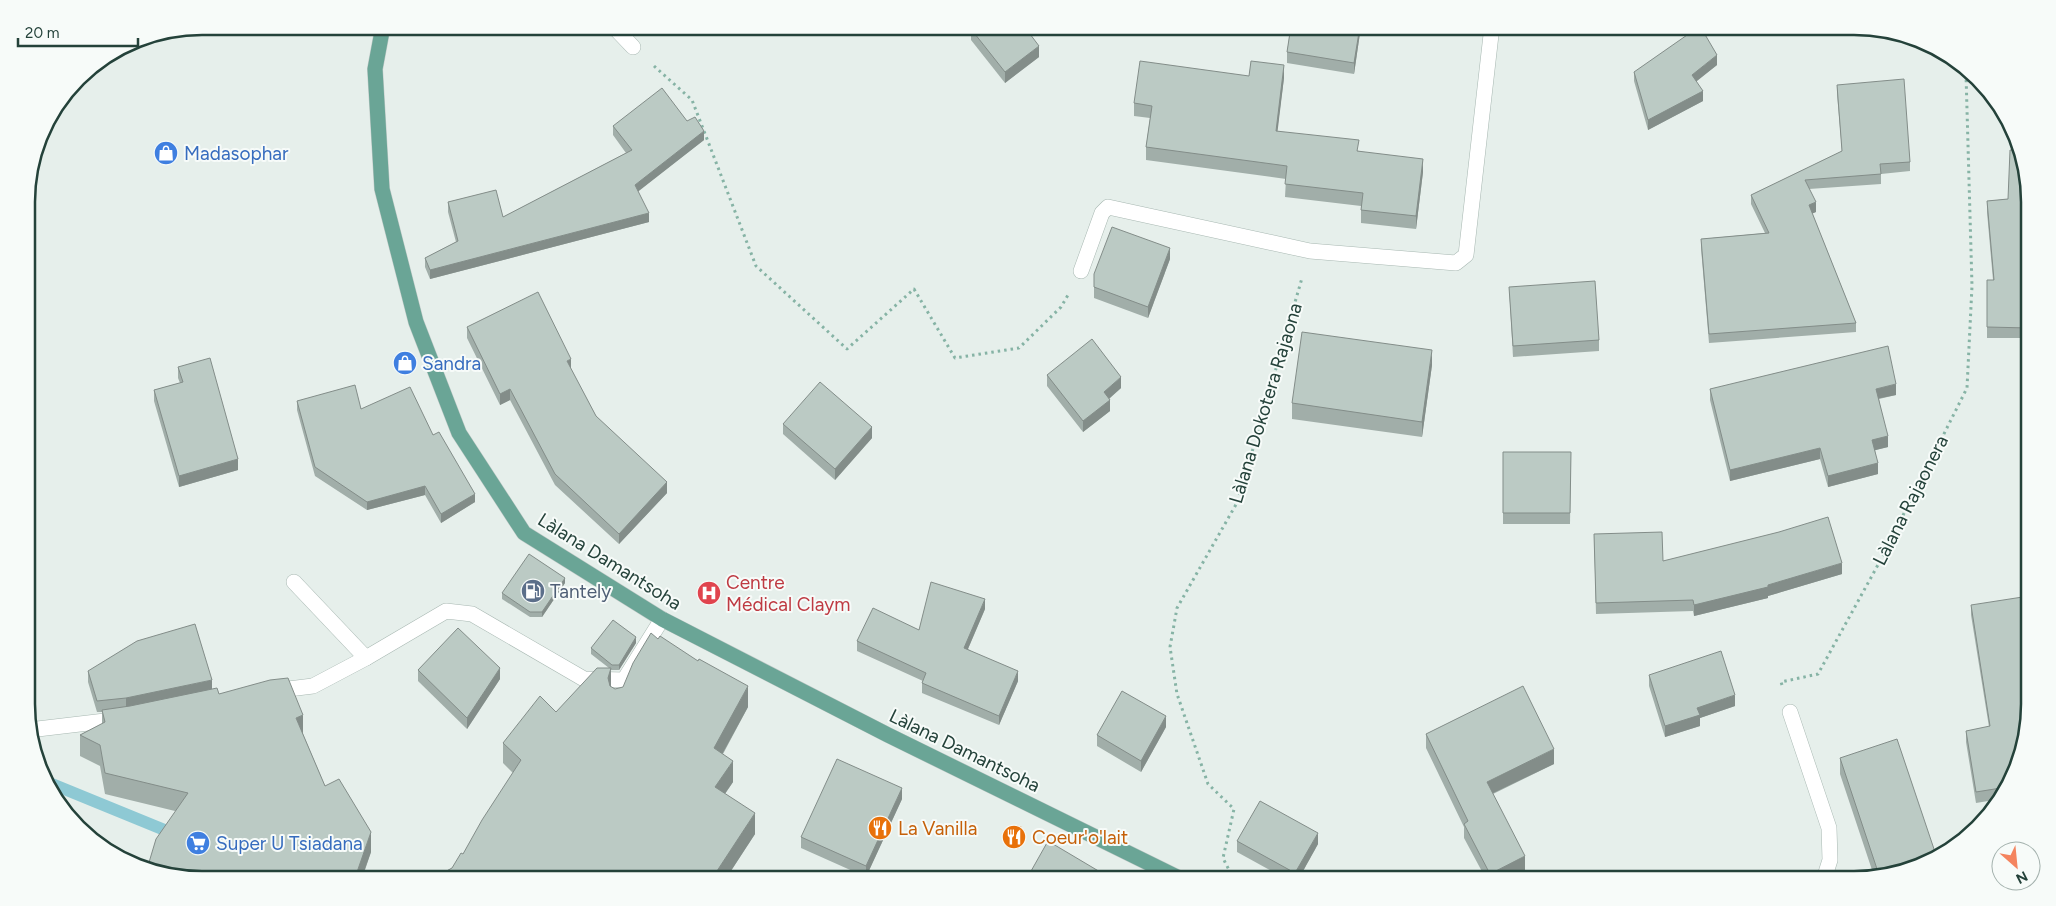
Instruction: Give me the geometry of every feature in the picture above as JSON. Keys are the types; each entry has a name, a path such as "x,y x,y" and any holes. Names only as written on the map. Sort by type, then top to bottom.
{"main road":[{"name":"Làlana Damantsoha","path":"381,35 375,69 382,189 416,322 459,433 524,533 662,619 888,735 1165,871"}],"street":[{"path":"622,35 633,47"},
{"path":"1081,271 1102,213 1108,208 1310,251 1456,263 1466,255 1491,35"},
{"path":"294,582 366,658"},
{"path":"258,693 313,686 366,658 446,611 472,614 584,679 622,687 662,619"},
{"path":"1790,712 1829,828 1830,860 1827,871"},
{"path":"37,729 137,716"}],"path":[{"path":"633,47 692,100 756,266 847,349 914,289 955,358 1019,348 1061,307 1081,271"},
{"name":"Làlana Rajaonera","path":"1790,712 1782,682 1818,674 1879,562 1966,388 1972,286 1966,79"},
{"name":"Làlana Dokotera Rajaona","path":"1230,871 1223,858 1234,809 1208,784 1177,694 1170,647 1177,608 1238,501 1310,251"}],"building":[{"path":"976,35 1031,35 1039,46 1005,72"},
{"path":"1290,35 1359,35 1354,63 1287,52"},
{"path":"1687,35 1705,35 1717,55 1692,75 1703,91 1648,120 1634,72"},
{"path":"1140,61 1249,76 1251,61 1284,65 1276,131 1359,140 1357,151 1423,159 1416,216 1361,210 1363,193 1285,184 1287,166 1146,147 1152,106 1134,103"},
{"path":"1904,79 1910,162 1880,164 1881,174 1805,180 1816,202 1809,205 1856,323 1709,334 1701,239 1769,233 1751,195 1842,151 1837,85"},
{"path":"662,88 687,121 695,117 704,131 635,185 649,213 430,270 425,258 458,241 448,202 496,190 503,217 632,150 613,126"},
{"path":"2010,150 2012,150 2020,180 2021,328 1987,327 1987,280 1994,280 1987,201 2008,199"},
{"path":"1112,227 1170,248 1148,307 1094,287 1094,274"},
{"path":"1595,281 1599,340 1513,346 1509,287"},
{"path":"538,292 571,359 567,361 596,416 667,482 619,534 555,474 510,389 500,394 467,327"},
{"path":"1302,332 1432,350 1422,422 1292,403"},
{"path":"1092,339 1121,377 1104,392 1110,400 1083,421 1047,375"},
{"path":"1888,346 1896,384 1876,389 1888,436 1872,440 1878,463 1828,476 1820,448 1730,470 1710,389"},
{"path":"210,358 238,459 179,476 154,390 183,382 178,367"},
{"path":"820,382 872,427 835,469 783,424"},
{"path":"355,385 361,409 410,387 433,435 439,432 475,494 441,514 425,486 367,502 315,467 297,401"},
{"path":"1503,452 1571,452 1570,513 1503,513"},
{"path":"1828,517 1842,563 1768,585 1768,587 1694,605 1693,600 1596,603 1594,534 1662,532 1663,561 1779,532"},
{"name":"Tantely","path":"529,554 565,578 542,612 530,612 502,593"},
{"path":"931,582 985,599 964,648 1018,671 999,716 922,683 926,673 857,641 873,608 919,630"},
{"path":"2021,597 2021,715 2018,736 2008,768 1998,788 1976,792 1966,731 1990,726 1971,605"},
{"path":"613,620 636,637 619,665 612,665 591,648"},
{"path":"195,624 212,680 126,698 97,701 88,671 137,641"},
{"path":"458,628 500,668 467,718 418,670"},
{"path":"651,633 658,639 660,636 698,661 699,659 748,686 714,748 733,761 715,787 755,813 717,871 446,871 452,868 461,853 463,854 482,820 521,760 503,743 540,696 556,712 597,668 611,668 608,678 610,686 615,689 623,687 633,663"},
{"path":"1721,651 1735,695 1697,708 1700,715 1665,726 1649,675"},
{"path":"288,678 303,715 296,718 325,786 339,779 371,832 357,871 191,871 149,862 156,839 188,793 105,773 100,745 80,735 105,722 102,710 217,688 219,694 270,680"},
{"path":"1523,686 1554,749 1487,782 1525,856 1496,871 1488,871 1464,824 1468,821 1426,734"},
{"path":"1122,691 1166,716 1141,761 1097,735"},
{"path":"1897,739 1934,850 1908,862 1877,869 1840,758"},
{"path":"837,759 902,788 866,866 801,837"},
{"path":"1260,801 1318,833 1296,871 1291,871 1237,841"},
{"path":"1048,841 1099,871 1031,871"}],"waterway":[{"path":"56,786 167,831 176,826"}],"place":[{"name":"Madasophar","path":"166,153"},
{"name":"Sandra","path":"405,363"},
{"name":"Tantely","path":"533,591"},
{"name":"Centre Médical Claym","path":"709,593"},
{"name":"La Vanilla","path":"880,828"},
{"name":"Coeur'o'lait","path":"1014,837"},
{"name":"Super U Tsiadana","path":"198,843"}]}
